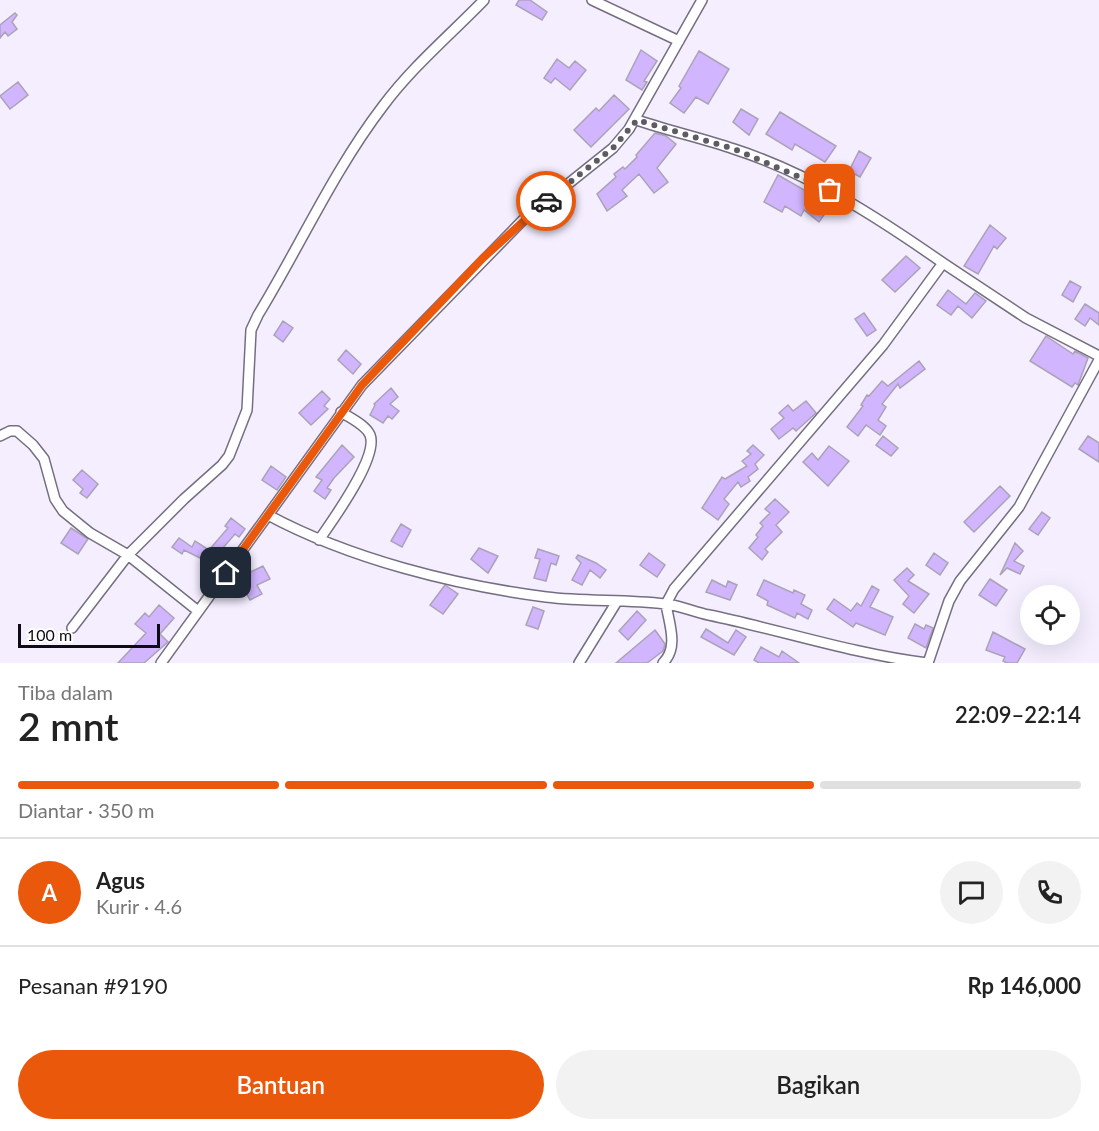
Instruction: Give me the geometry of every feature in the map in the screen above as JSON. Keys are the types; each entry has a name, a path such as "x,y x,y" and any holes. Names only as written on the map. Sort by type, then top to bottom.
{"street":[{"path":"72,628 128,555 229,456 247,410 251,330 258,315 345,162 381,108 400,85 484,0"},
{"path":"592,0 679,41"},
{"path":"161,663 341,412 379,367 483,258 523,220 613,148 637,120 702,0"},
{"path":"267,515 319,540 440,576 497,589 616,603 666,604 802,638 927,663 948,601 960,581 1019,507 1099,358 1026,318 883,221 821,186 734,149 637,120"},
{"path":"663,663 668,657 673,639 666,604 674,589 883,345 943,263"},
{"path":"319,540 354,485 370,451 370,436 362,426 341,412"},
{"path":"0,436 10,430 17,431 33,445 44,459 55,499 63,511 90,533 128,555 198,611"},
{"path":"579,663 616,603"}],"building":[{"path":"519,0 530,0 547,12 542,20 516,5"},
{"path":"15,13 17,15 12,22 17,29 8,36 5,32 0,38 0,25"},
{"path":"641,50 657,61 644,81 647,82 642,90 626,80"},
{"path":"699,51 729,69 708,104 696,97 684,113 670,103 681,88 679,86"},
{"path":"557,59 569,68 575,61 586,70 570,90 555,78 551,83 544,78"},
{"path":"18,82 28,95 10,109 0,96"},
{"path":"614,95 629,109 591,147 574,130 596,108 599,111"},
{"path":"741,109 758,119 749,135 733,122"},
{"path":"780,112 836,146 825,162 795,144 792,150 766,134"},
{"path":"655,133 666,136 676,144 657,168 668,182 654,193 639,174 622,190 627,196 607,211 597,194 616,177 614,174 623,167 625,169 637,157 636,155"},
{"path":"859,151 871,158 860,177 849,171"},
{"path":"778,175 813,195 828,209 819,222 804,210 801,216 785,206 782,212 764,202"},
{"path":"990,225 1006,238 997,249 994,246 978,274 964,266"},
{"path":"906,256 920,268 895,292 882,280"},
{"path":"1070,281 1081,287 1073,302 1062,295"},
{"path":"948,290 966,304 975,293 986,301 972,318 958,306 951,315 937,305"},
{"path":"1085,304 1099,313 1099,325 1090,318 1085,326 1075,319"},
{"path":"864,313 876,330 867,336 855,319"},
{"path":"283,321 293,328 283,342 274,335"},
{"path":"1046,336 1073,354 1075,351 1088,358 1078,385 1075,383 1072,387 1030,361"},
{"path":"346,350 361,364 353,374 338,360"},
{"path":"919,361 925,369 900,388 898,384 882,404 886,407 878,420 886,426 880,435 866,425 858,436 847,427 863,406 861,405 867,395 869,396 882,381 888,386"},
{"path":"391,388 398,397 390,404 399,411 392,419 388,416 383,423 370,415 374,404"},
{"path":"322,391 330,399 324,406 328,409 311,425 299,413"},
{"path":"806,401 816,413 796,431 793,428 779,439 771,429 784,418 779,413 788,405 793,411"},
{"path":"883,436 898,448 891,456 876,445"},
{"path":"1088,436 1099,443 1099,462 1079,449"},
{"path":"342,445 354,457 327,488 331,490 325,499 314,491 322,480 316,477"},
{"path":"753,445 764,455 755,464 758,469 748,477 750,481 741,487 738,482 724,499 729,504 718,520 702,508 722,477 725,479 747,466 742,461 751,454 747,451"},
{"path":"829,446 849,461 828,486 803,462 812,453 818,460"},
{"path":"271,466 286,477 277,490 262,480"},
{"path":"82,470 98,484 87,498 80,493 83,489 73,480"},
{"path":"1000,486 1010,496 974,532 964,522"},
{"path":"775,499 789,512 776,525 782,532 765,549 768,552 762,560 749,548 763,526 760,523 770,513 765,509"},
{"path":"1042,512 1050,518 1038,535 1029,529"},
{"path":"231,518 245,529 239,537 235,534 216,556 225,562 219,572 202,559 184,550 182,554 172,547 179,538 192,547 195,541 209,550 228,528 225,526"},
{"path":"401,524 411,530 402,547 391,541"},
{"path":"71,528 88,539 78,554 61,543"},
{"path":"1015,543 1023,551 1014,561 1024,566 1020,574 1007,568 1000,575"},
{"path":"479,548 498,556 488,573 471,559"},
{"path":"538,549 559,556 556,565 551,563 546,581 534,578 540,559 535,558"},
{"path":"649,553 665,565 657,577 640,565"},
{"path":"934,553 948,563 940,575 926,565"},
{"path":"578,555 606,570 600,578 590,570 582,585 572,580 581,563 576,558"},
{"path":"263,566 270,579 257,585 262,594 250,600 238,578"},
{"path":"907,568 914,575 908,581 929,594 914,613 903,604 909,596 894,580"},
{"path":"990,579 1007,590 996,606 979,595"},
{"path":"712,580 726,587 728,581 737,585 730,600 706,592"},
{"path":"764,580 793,593 794,590 805,595 801,604 812,610 808,619 797,613 795,618 767,605 768,601 757,595"},
{"path":"445,585 458,594 443,614 430,605"},
{"path":"872,586 879,590 870,607 893,617 885,635 856,623 853,627 827,609 834,599 851,611 857,603 861,606"},
{"path":"159,605 174,618 160,634 168,642 144,663 118,663 146,633 135,624 145,613 149,617"},
{"path":"533,607 544,611 538,629 526,625"},
{"path":"637,611 646,620 628,640 619,631"},
{"path":"915,624 924,629 926,625 933,628 926,648 908,638"},
{"path":"706,629 728,643 736,630 746,637 734,655 701,637"},
{"path":"655,630 665,644 663,651 647,663 616,663"},
{"path":"993,632 1025,649 1017,663 1007,663 1003,661 1005,657 986,650"},
{"path":"761,647 779,657 782,651 799,663 759,663 754,660"}],"way so far":[{"path":"546,201 613,148 637,120 734,149 784,168 830,190"}],"route":[{"path":"226,573 362,385 483,258 546,201"}]}
